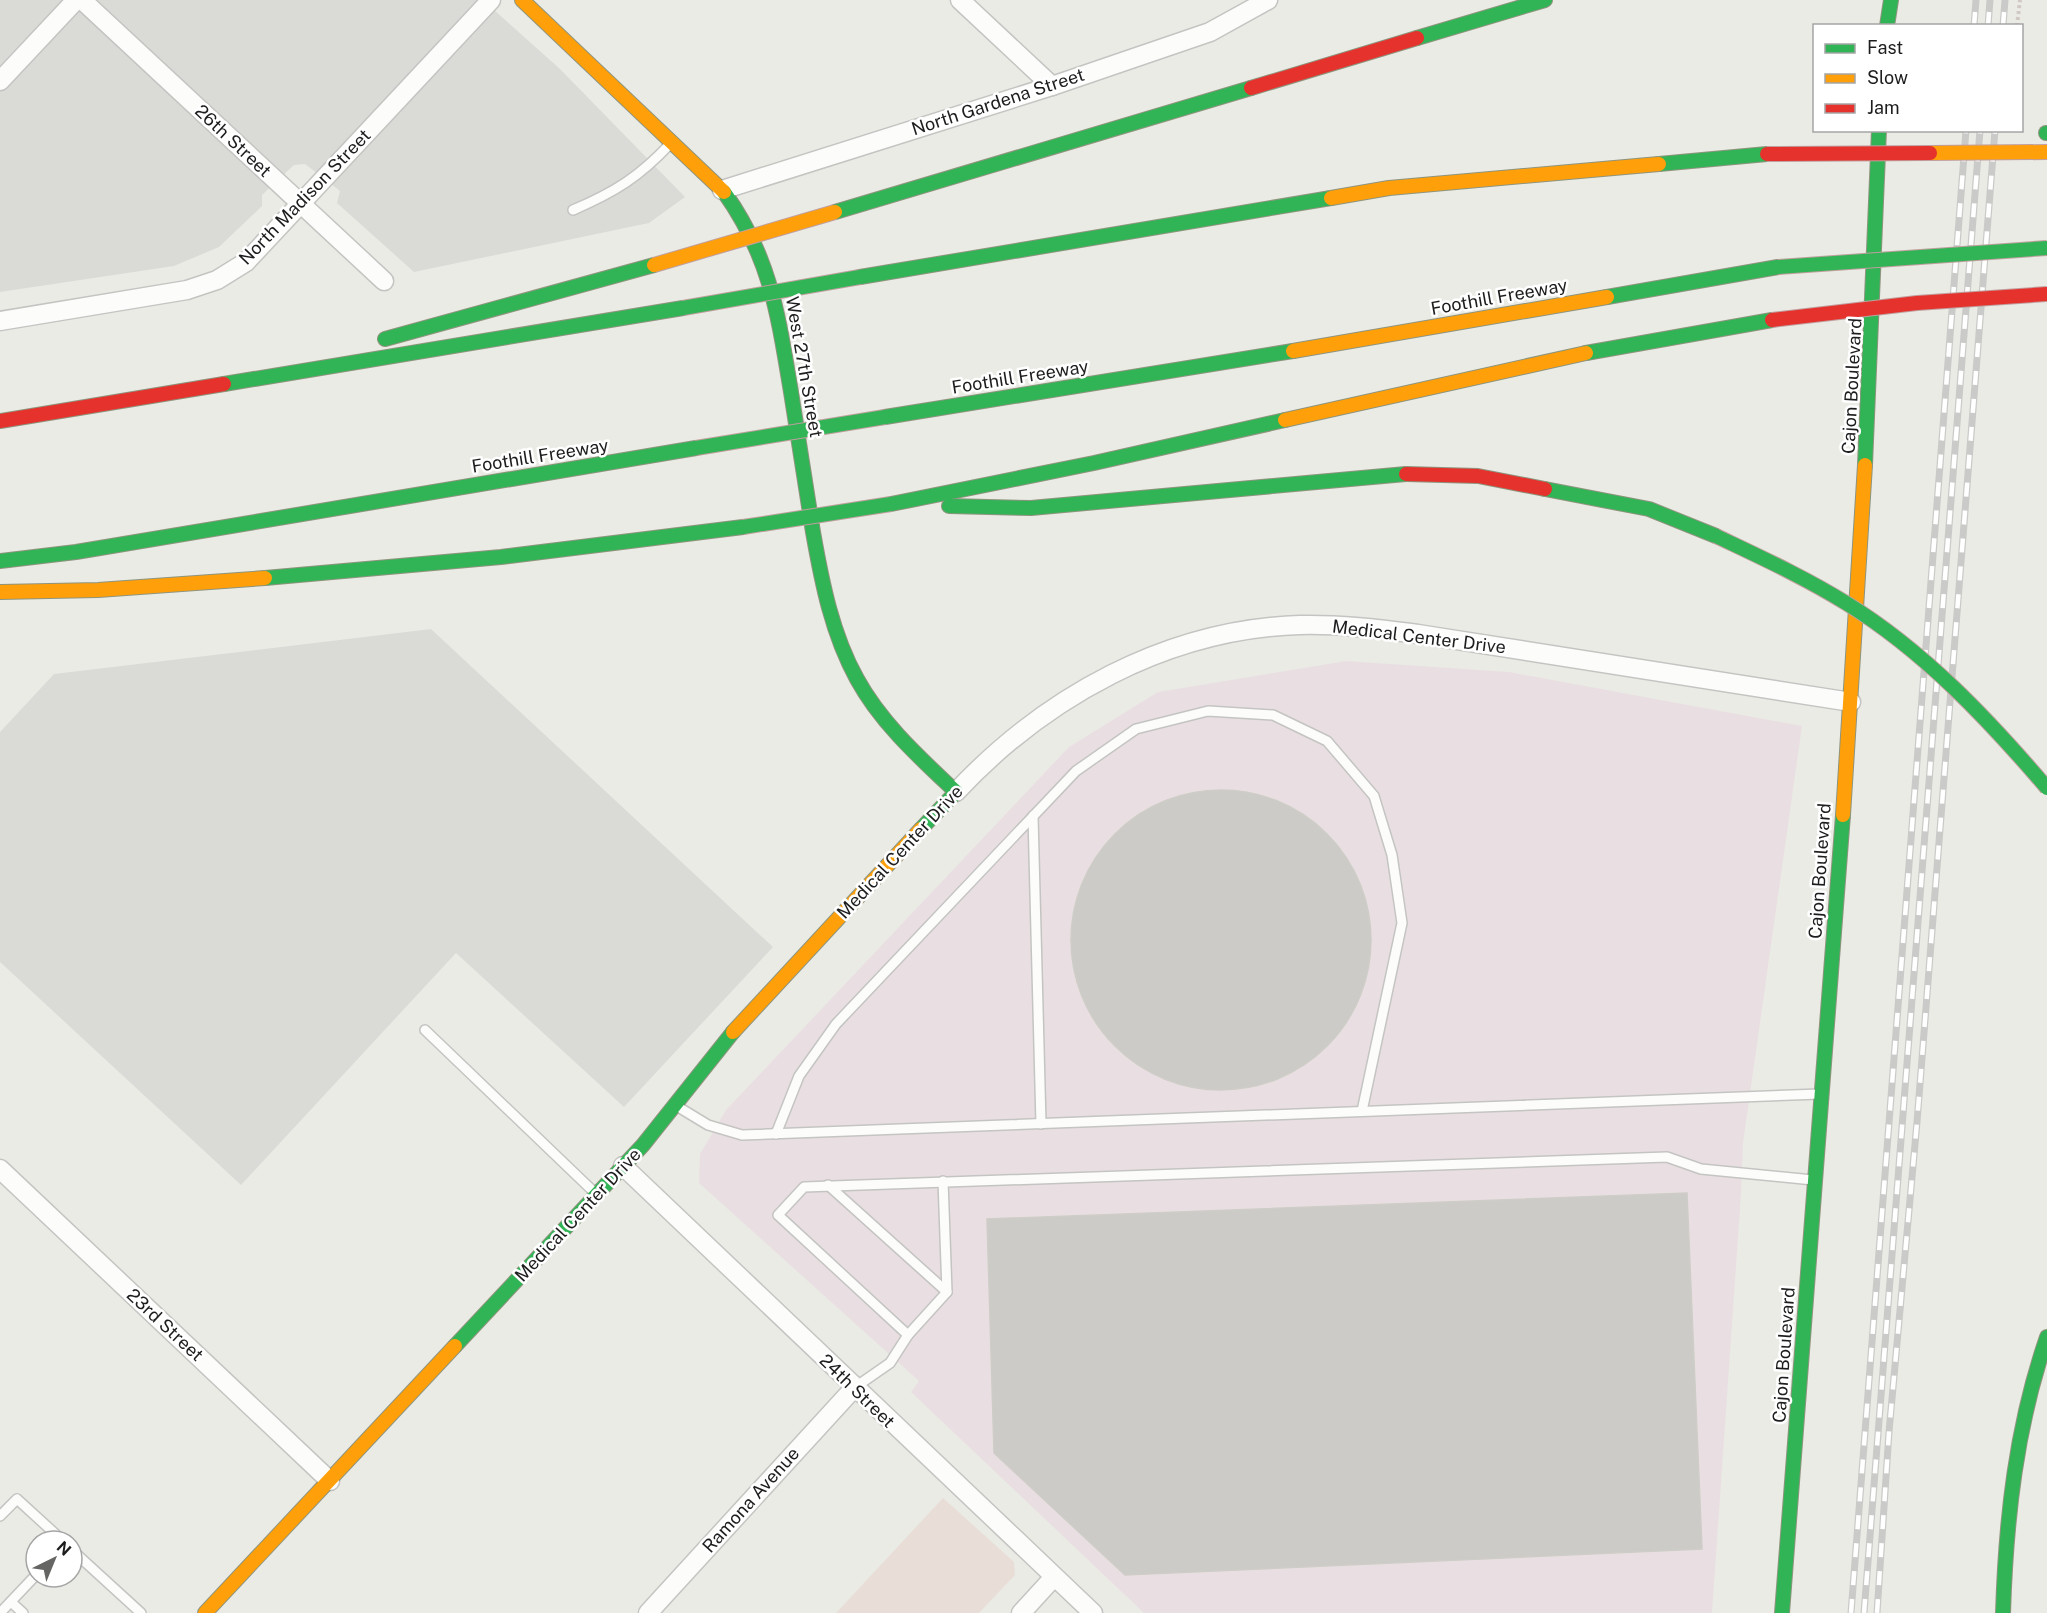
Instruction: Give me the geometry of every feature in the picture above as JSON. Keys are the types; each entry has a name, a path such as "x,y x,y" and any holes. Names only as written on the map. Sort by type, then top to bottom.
{"main road":[{"name":"West 27th Street","path":"522,0 722,190 740,215 761,256 776,302 821,578 832,623 849,664 870,701 900,737 956,792"},
{"path":"369,343 654,266 1545,0"},
{"path":"1887,24 1891,0"},
{"name":"Cajon Boulevard","path":"1782,1613 1851,702 1874,329 1879,132"},
{"path":"0,421 683,309 860,277 1389,189 1767,154 1976,138"},
{"path":"1767,154 2047,152"},
{"name":"Foothill Freeway","path":"0,561 76,552 1366,339 1778,267 2047,248"},
{"path":"0,592 64,592 368,570 609,546 743,527 891,504 1094,463 1563,357 1772,320 1917,303 2047,294"},
{"path":"210,386 346,349"},
{"path":"891,504 1031,508 1401,474 1467,476 1567,492 1649,509 1716,536 1815,584 1881,627 1953,687 1999,730 2047,788"},
{"name":"Medical Center Drive","path":"206,1613 623,1166 735,1029 956,792"},
{"path":"2003,1613 2012,1475 2021,1420 2047,1337"}],"street":[{"path":"0,81 76,0"},
{"name":"26th Street","path":"82,0 384,281"},
{"name":"North Madison Street","path":"0,321 187,290 217,280 246,262 491,0"},
{"path":"960,0 1052,86"},
{"name":"North Gardena Street","path":"722,190 1052,86 1210,32 1268,0"},
{"name":"Medical Center Drive","path":"956,792 987,759 1027,727 1070,697 1108,675 1186,643 1244,630 1288,626 1358,626 1851,702"},
{"name":"24th Street","path":"623,1166 1093,1613"},
{"name":"23rd Street","path":"0,1168 330,1481"},
{"name":"Ramona Avenue","path":"648,1613 854,1388"},
{"path":"1021,1613 1054,1576"}],"lane":[{"path":"573,210 615,192 646,170 672,142"},
{"path":"776,1134 799,1076 836,1024 1076,771 1136,729 1208,711 1273,715 1327,741 1374,796 1392,855 1402,923 1362,1111"},
{"path":"1033,816 1041,1124"},
{"path":"425,1030 597,1194"},
{"path":"673,1103 708,1125 742,1135 1821,1094"},
{"path":"908,1335 778,1215 804,1188 828,1185 1667,1157 1701,1169 1815,1180"},
{"path":"854,1388 890,1363 908,1335 947,1292 943,1181"},
{"path":"828,1185 947,1292"},
{"path":"0,1516 17,1499 50,1529"},
{"path":"84,1561 141,1613"},
{"path":"0,1613 24,1588"},
{"path":"11,1602 23,1613"}],"path":[{"path":"2017,24 2020,0"}],"shaded area":[{"path":"0,0 483,0 560,69 685,197 649,223 414,272 337,203 340,191 305,164 294,165 262,195 262,206 219,247 174,266 0,292"},
{"path":"431,629 773,947 624,1107 456,953 241,1185 0,962 0,732 54,674"},
{"path":"1346,661 1509,672 1802,726 1743,1143 1712,1613 1144,1613 911,1392 919,1381 699,1183 700,1154 726,1110 1069,747 1158,692"},
{"path":"943,1498 1014,1562 1015,1575 979,1613 836,1613"}],"building":[{"path":"1206,790 1236,790 1265,796 1292,807 1316,824 1337,845 1346,856 1360,882 1371,925 1371,955 1365,984 1354,1011 1337,1035 1316,1056 1292,1073 1265,1084 1236,1090 1206,1090 1177,1084 1150,1073 1126,1056 1096,1024 1077,984 1071,955 1071,925 1077,896 1088,869 1105,845 1137,815 1177,796"},
{"path":"1687,1193 1702,1549 1125,1575 994,1453 987,1219"}],"railway":[{"path":"1974,24 1976,0"},
{"path":"1988,24 1990,0"},
{"path":"2003,24 2005,0"},
{"path":"1851,1613 1966,132"},
{"path":"1864,1613 1980,132"},
{"path":"1877,1613 1889,1432 1917,1122 1995,132"}],"traffic: fast":[{"path":"1417,38 1545,0"},
{"path":"1887,24 1891,0"},
{"path":"835,212 1251,88"},
{"path":"1865,465 1879,132"},
{"path":"1659,164 1767,154"},
{"path":"724,192 752,240 770,288 782,338 820,570 834,626 857,679 889,725 956,792 921,829"},
{"path":"860,277 1331,198"},
{"path":"1778,267 2047,248"},
{"path":"385,339 654,265"},
{"path":"1607,297 1778,267"},
{"path":"683,308 860,277"},
{"path":"224,384 683,308"},
{"path":"1586,353 1772,320"},
{"path":"885,417 1293,351"},
{"path":"696,448 885,417"},
{"path":"891,504 1094,463 1285,420"},
{"path":"0,561 76,552 696,448"},
{"path":"949,506 1031,508 1406,474"},
{"path":"1545,489 1649,509 1716,536"},
{"path":"743,527 891,504"},
{"path":"265,578 501,557 743,527"},
{"path":"1716,536 1846,603 1902,642 1978,712 2047,788"},
{"path":"1782,1613 1843,815"},
{"path":"455,1346 643,1145 733,1032"},
{"path":"2003,1613 2014,1473 2027,1405 2047,1337"}],"traffic: slow":[{"path":"522,0 724,192"},
{"path":"1930,153 2047,152"},
{"path":"1331,198 1389,188 1659,164"},
{"path":"654,265 835,212"},
{"path":"1293,351 1607,297"},
{"path":"1285,420 1586,353"},
{"path":"1843,815 1865,465"},
{"path":"0,592 98,590 265,578"},
{"path":"733,1032 921,829"},
{"path":"205,1613 455,1346"}],"traffic: jam":[{"path":"1251,88 1417,38"},
{"path":"1767,154 1930,153"},
{"path":"1772,320 1917,303 2047,294"},
{"path":"0,421 224,384"},
{"path":"1406,474 1478,476 1545,489"}]}
